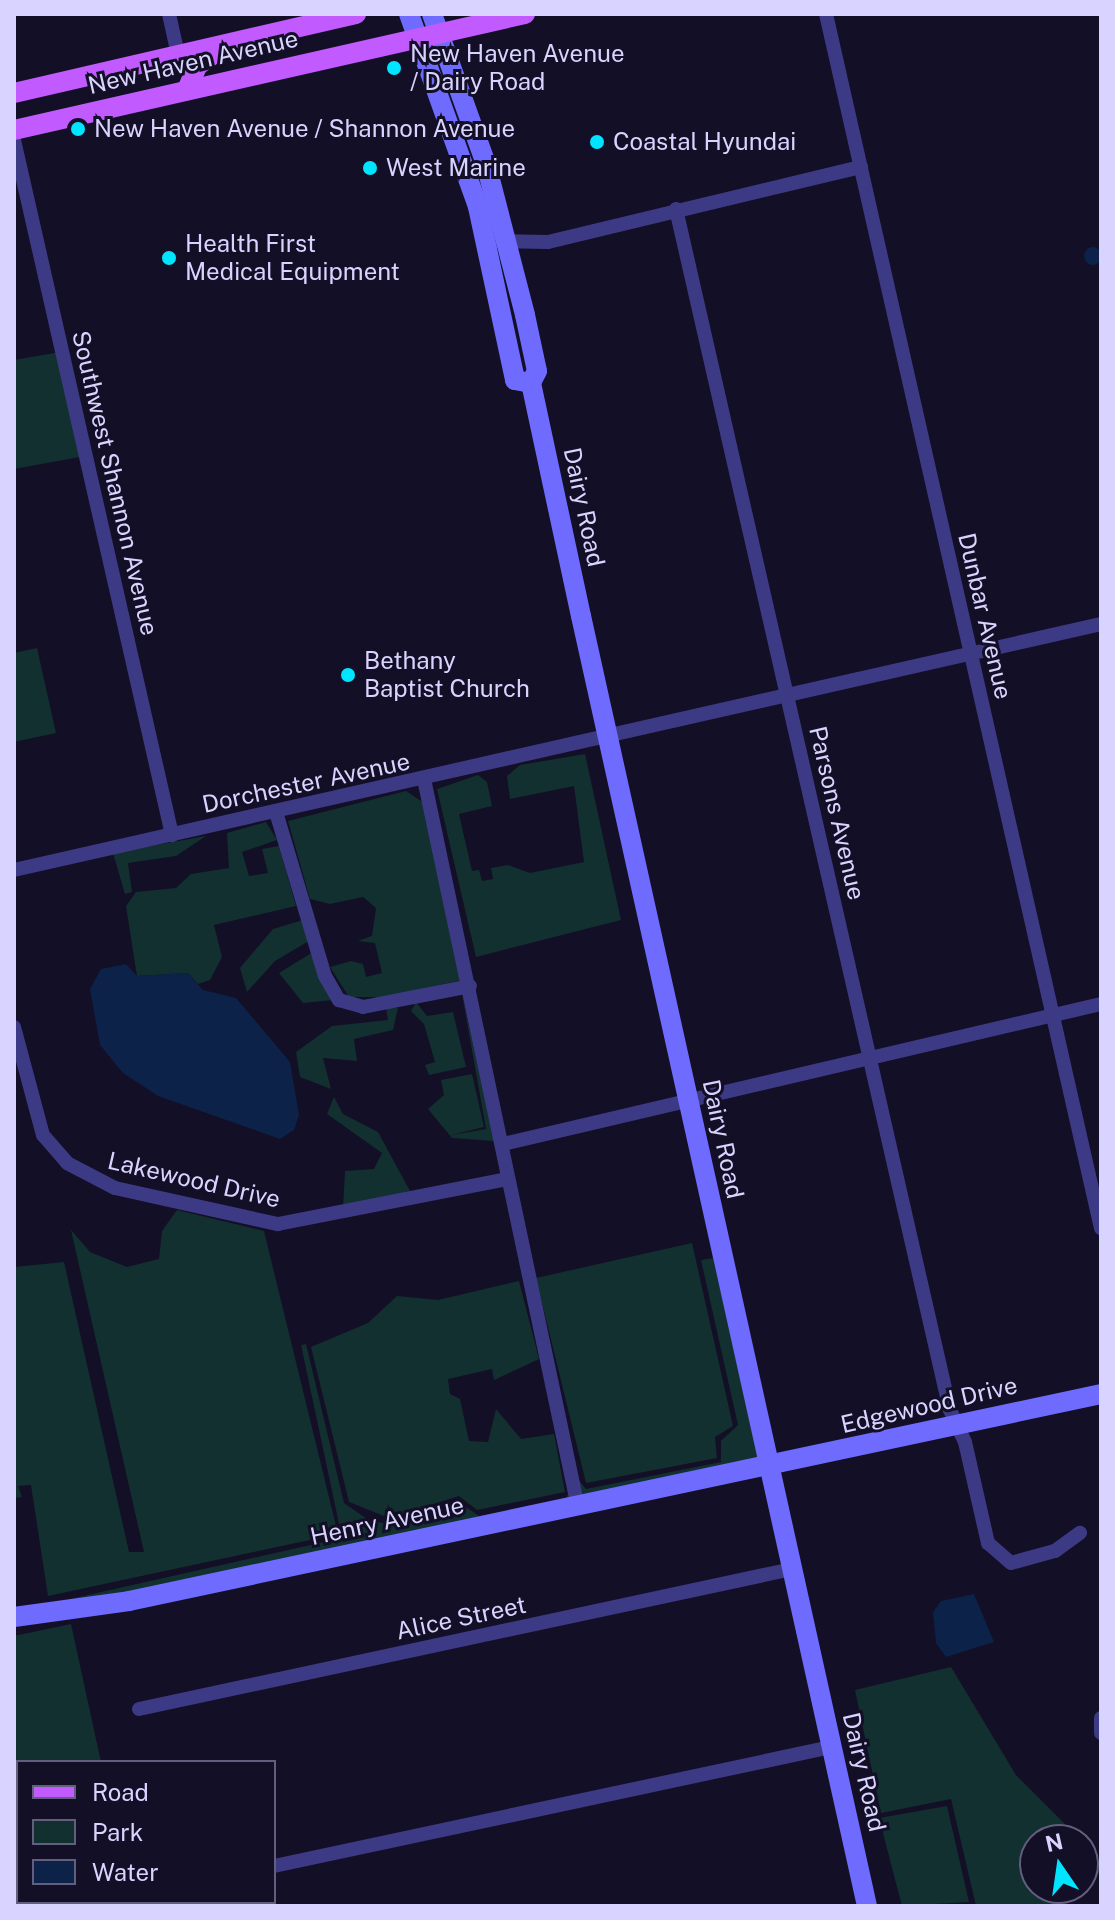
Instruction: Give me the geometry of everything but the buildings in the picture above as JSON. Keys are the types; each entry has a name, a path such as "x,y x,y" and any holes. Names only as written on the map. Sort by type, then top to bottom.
{"main road":[{"name":"New Haven Avenue","path":"14,93 356,14"},
{"name":"New Haven Avenue","path":"14,130 419,38 436,24 525,14"},
{"path":"187,90 197,66 233,42"}],"street":[{"path":"169,14 178,55"},
{"name":"Dairy Road","path":"409,14 483,240 515,380 531,383"},
{"name":"Dunbar Avenue","path":"826,14 1101,1228"},
{"name":"Dairy Road","path":"436,24 507,242 537,371 531,383 607,737 867,1906"},
{"name":"Southwest Shannon Avenue","path":"14,140 172,835"},
{"path":"483,240 548,242 861,167"},
{"name":"Parsons Avenue","path":"676,209 956,1426 998,1558 1028,1561 1080,1533"},
{"name":"Dorchester Avenue","path":"14,870 1101,624"},
{"path":"424,779 578,1507"},
{"path":"276,812 325,976 339,1000 363,1007 470,986"},
{"path":"503,1144 1101,1004"},
{"name":"Lakewood Drive","path":"14,1027 43,1135 67,1163 115,1188 278,1224 507,1179"},
{"name":"Edgewood Drive","path":"769,1468 1101,1394"},
{"name":"Henry Avenue","path":"14,1617 129,1601 769,1468"},
{"name":"Alice Street","path":"139,1709 792,1569"},
{"path":"276,1866 831,1747"}],"green space":[{"path":"60,352 80,457 14,469 14,360"},
{"path":"37,648 56,733 14,742 14,653"},
{"path":"585,754 621,920 476,957 437,789 478,775 487,782 492,806 459,814 472,871 479,870 482,881 493,879 491,868 508,865 530,873 584,862 574,786 510,799 507,776 520,765"},
{"path":"406,791 424,803 462,980 386,997 349,997 330,967 351,961 363,964 366,977 382,973 375,943 358,941 372,936 376,908 363,897 330,904 310,899 288,821"},
{"path":"266,822 277,840 242,852 249,876 268,873 262,849 279,846 296,906 214,925 222,957 210,980 198,984 188,973 137,976 126,906 136,892 176,888 191,874 229,868 227,833"},
{"path":"206,836 176,856 128,863 132,892 125,894 113,853"},
{"path":"303,920 309,941 275,961 247,992 240,968 273,929"},
{"path":"313,952 333,1000 303,1003 279,973"},
{"path":"462,994 494,1141 452,1138 428,1109 444,1095 441,1080 472,1074 484,1127 451,1135 486,1129"},
{"path":"416,1002 427,1016 453,1012 466,1067 429,1075 425,1065 435,1062 424,1024 411,1011"},
{"path":"386,1008 398,1008 393,1030 354,1039 357,1061 323,1058 331,1089 300,1077 296,1052 332,1026 388,1020"},
{"path":"334,1097 343,1114 378,1132 410,1191 343,1209 345,1171 374,1169 382,1153 327,1114"},
{"path":"177,1210 264,1231 338,1534 48,1596 31,1485 18,1486 22,1497 14,1498 14,1267 64,1262 129,1552 144,1552 71,1230 90,1252 127,1267 159,1259 162,1231"},
{"path":"692,1243 733,1426 715,1437 717,1458 586,1483 536,1278"},
{"path":"713,1258 761,1462 128,1594 70,1599 342,1538 301,1345 306,1344 344,1503 370,1521 390,1524 460,1503 479,1516 566,1498 576,1477 586,1489 721,1462 721,1441 738,1425 701,1260"},
{"path":"519,1281 539,1359 494,1380 492,1369 448,1379 450,1394 460,1399 469,1441 488,1442 496,1409 521,1439 554,1434 565,1492 477,1510 459,1496 389,1518 349,1502 311,1347 368,1323 397,1296 438,1300"},
{"path":"71,1624 101,1760 16,1760 15,1821 14,1636"},
{"path":"951,1667 1016,1775 1065,1824 1019,1824 1019,1904 1066,1904 976,1906 951,1799 881,1813 855,1690"},
{"path":"947,1806 969,1902 902,1906 879,1818"}],"water":[{"path":"1093,247 1102,256 1093,265 1084,256"},
{"path":"126,964 137,976 188,973 203,990 236,998 290,1062 299,1115 294,1130 280,1139 158,1096 123,1073 100,1045 90,989 101,969"},
{"path":"974,1594 994,1642 946,1657 936,1643 933,1612 941,1601"}],"place":[{"name":"New Haven Avenue / Dairy Road","path":"394,68"},
{"name":"New Haven Avenue / Shannon Avenue","path":"78,129"},
{"name":"Coastal Hyundai","path":"597,142"},
{"name":"West Marine","path":"370,168"},
{"name":"Health First Medical Equipment","path":"169,258"},
{"name":"Bethany Baptist Church","path":"348,675"}]}
